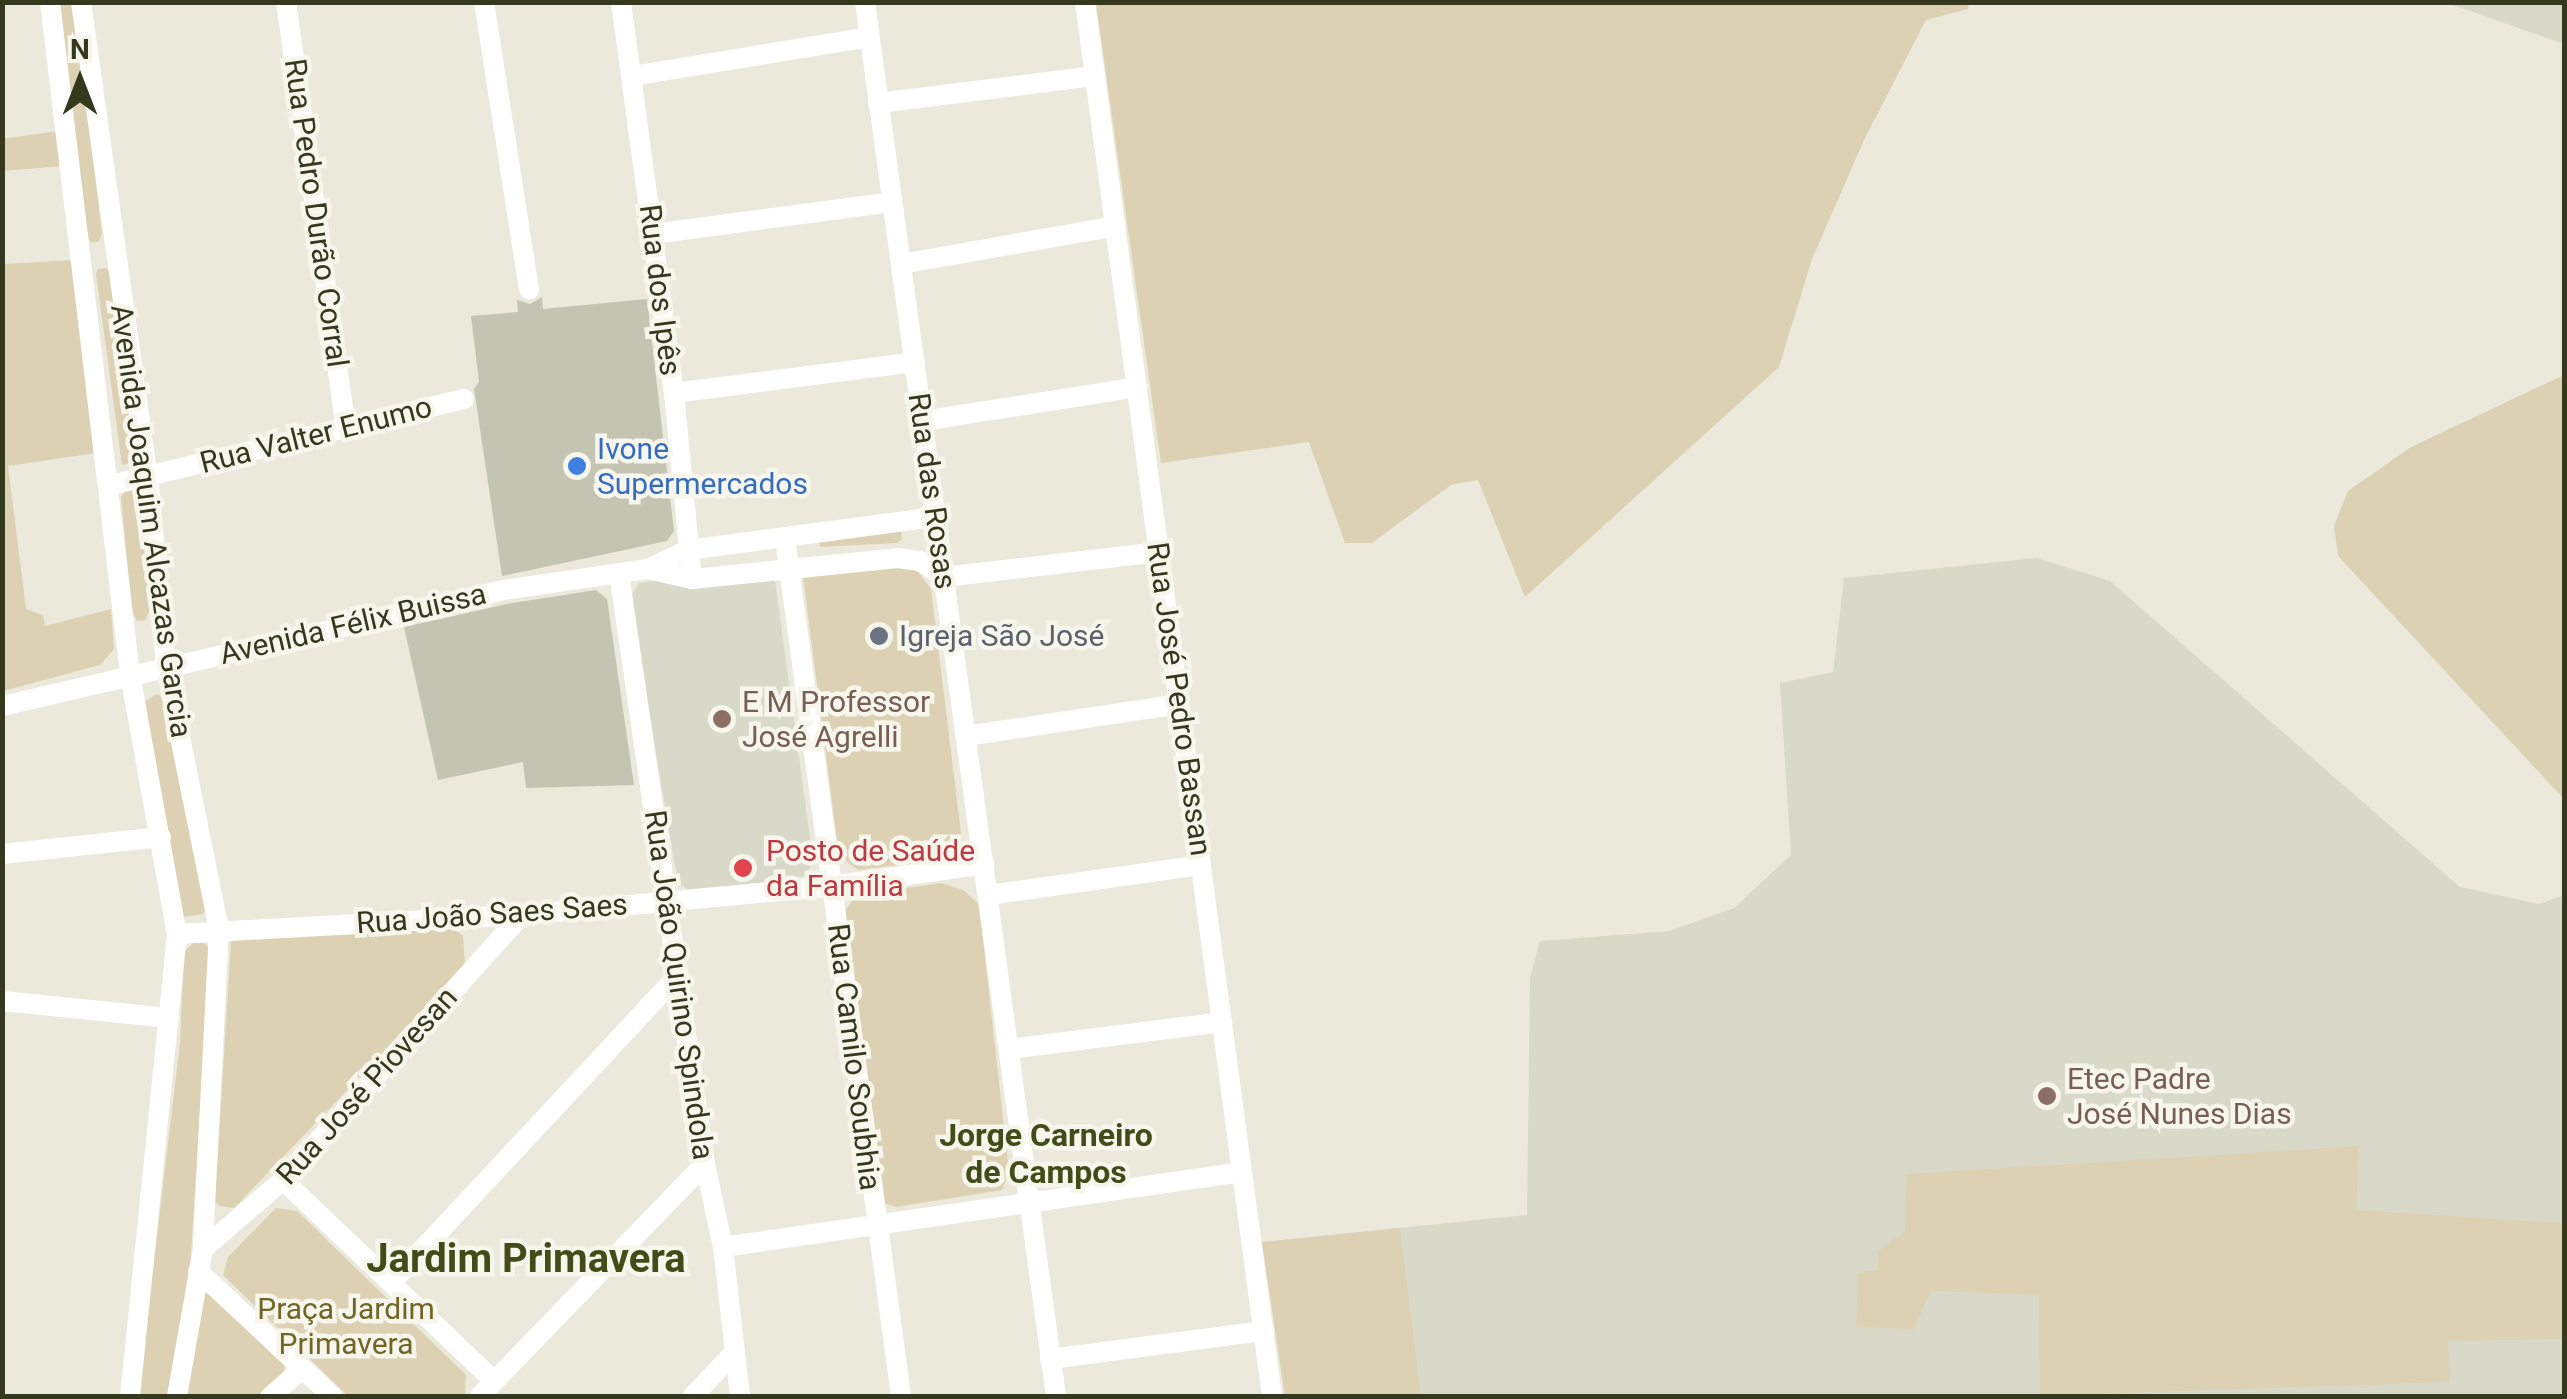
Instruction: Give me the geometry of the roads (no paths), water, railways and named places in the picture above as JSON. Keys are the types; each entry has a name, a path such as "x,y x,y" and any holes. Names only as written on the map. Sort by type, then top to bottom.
{"street":[{"name":"Avenida Joaquim Alcazas Garcia","path":"50,2 111,484 130,674 177,934 130,1396"},
{"name":"Avenida Joaquim Alcazas Garcia","path":"81,2 114,258 148,477 166,667 219,929 204,1250 177,1396"},
{"name":"Rua Pedro Durão Corral","path":"286,2 346,424"},
{"path":"484,2 529,290"},
{"name":"Rua dos Ipês","path":"620,2 674,393 692,579"},
{"name":"Rua das Rosas","path":"864,2 1056,1396"},
{"name":"Rua José Pedro Bassan","path":"1085,2 1272,1396"},
{"path":"632,76 870,37"},
{"path":"878,104 1095,76"},
{"path":"653,234 892,202"},
{"path":"902,264 1116,226"},
{"path":"84,260 114,258"},
{"path":"674,393 914,362"},
{"path":"922,421 1137,388"},
{"name":"Rua Valter Enumo","path":"111,484 346,424 464,399"},
{"name":"Avenida Félix Buissa","path":"2,706 504,590 648,569 688,550 936,517"},
{"name":"Rua Camilo Soubhia","path":"785,538 900,1396"},
{"path":"944,577 1159,552"},
{"name":"Avenida Félix Buissa","path":"648,569 692,579 898,558 920,561 944,577"},
{"name":"Rua João Quirino Spindola","path":"619,574 704,1164 723,1248 740,1396"},
{"path":"966,736 1180,704"},
{"path":"2,854 161,837"},
{"name":"Rua João Saes Saes","path":"177,934 666,903 832,886 984,864"},
{"path":"988,896 1201,865"},
{"name":"Rua José Piovesan","path":"204,1250 283,1180 522,915"},
{"path":"392,1282 678,975"},
{"path":"2,1001 169,1018"},
{"path":"1009,1049 1222,1022"},
{"path":"283,1180 392,1282 487,1389 704,1164"},
{"path":"723,1248 1242,1172"},
{"path":"198,1271 332,1396"},
{"path":"1050,1360 1264,1331"},
{"path":"693,1396 733,1354"},
{"path":"271,1396 302,1369"}],"place":[{"name":"Ivone Supermercados","path":"577,466"},
{"name":"Igreja São José","path":"879,636"},
{"name":"E M Professor José Agrelli","path":"722,719"},
{"name":"Posto de Saúde da Família","path":"743,868"},
{"name":"Etec Padre José Nunes Dias","path":"2047,1096"}],"district":[{"name":"Jorge Carneiro de Campos","path":"1046,1154"},
{"name":"Jardim Primavera","path":"526,1259"}],"park label":[{"name":"Praça Jardim Primavera","path":"346,1326"}]}
